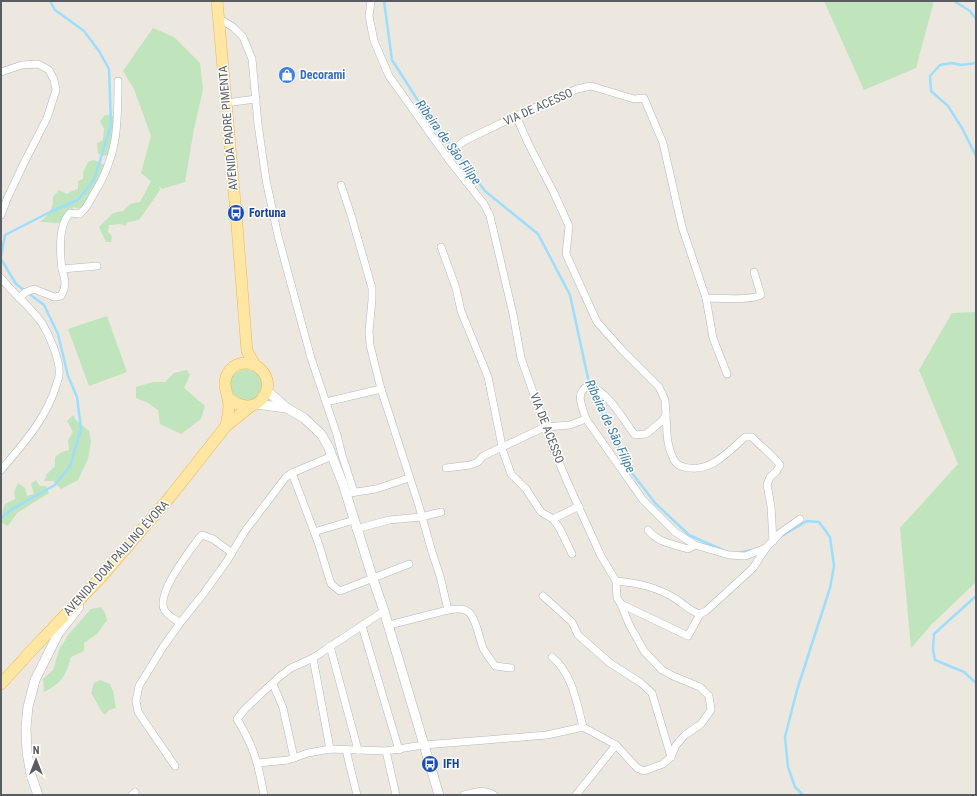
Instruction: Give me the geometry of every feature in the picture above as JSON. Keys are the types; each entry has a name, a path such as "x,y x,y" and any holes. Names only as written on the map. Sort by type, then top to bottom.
{"main road":[{"name":"AVENIDA PADRE PIMENTA","path":"216,1 247,351"},
{"path":"242,364 247,351"},
{"path":"228,397 239,405 253,405 264,397 267,391 268,385 264,373 255,365 247,351"},
{"path":"226,426 229,406 224,383 226,376 235,366 248,363 255,365"},
{"name":"AVENIDA DOM PAULINO ÉVORA","path":"1,684 30,651 103,575 170,497 226,426 253,405"}],"street":[{"path":"372,1 369,16 374,41 389,76 449,160"},
{"path":"218,18 233,27 243,37 252,59 266,180 278,236 311,358 340,441 355,524 389,625 439,795"},
{"path":"1,72 22,65 38,64 49,70 54,80 56,90 47,118 7,199 1,215"},
{"path":"19,298 26,292 34,289 54,297 61,296 65,290 65,278 62,269 60,252 62,231 70,213 79,214 84,210 101,183 110,162 116,141 118,81"},
{"name":"VIA DE ACESSO","path":"583,727 616,745 637,768 644,771 663,764 671,757 676,745 685,735 701,724 711,710 709,696 700,686 673,676 662,670 644,651 629,624 617,598 616,581 602,556 566,479 545,427 521,358 513,314 490,216 484,204 449,160 454,149 464,141 577,89 591,86 634,99 644,98 663,143 682,227 706,298"},
{"path":"226,104 256,99"},
{"path":"516,116 569,226 566,254 597,322 622,350 659,387 665,400 668,443 673,459 679,466 699,469 713,464 745,437 752,437 780,465 776,472 770,477 767,485 771,506 773,541"},
{"path":"341,185 372,288 369,331 370,345 381,389 445,593 448,610"},
{"path":"441,248 456,288 461,311 488,377 502,447 511,474 526,489 541,512 553,519 560,529 572,554"},
{"path":"62,269 97,266"},
{"path":"727,374 713,338 706,298 749,298 761,295 754,272"},
{"path":"1,278 28,306 42,324 55,348 60,374 51,401 35,429 1,470"},
{"path":"666,415 662,421 646,434 635,434 610,400 598,389 589,385 583,388 580,397 586,419 643,500 675,532 695,545 729,555 745,556 766,548"},
{"path":"326,402 381,389"},
{"path":"267,391 287,408 304,418 321,434 350,493"},
{"path":"253,405 287,408"},
{"path":"446,468 470,465 478,462 483,456 545,427 570,425 586,419"},
{"path":"175,766 138,712 136,701 139,686 180,623 204,593 232,553 245,531 283,482 292,473 332,456"},
{"path":"292,473 331,584 335,588 340,591 409,564"},
{"path":"350,493 376,489 409,478"},
{"path":"553,519 579,506"},
{"path":"314,532 355,524 421,517 440,512"},
{"path":"621,604 688,636 700,614 712,606 753,568 766,548 780,534 800,519"},
{"path":"648,530 655,538 664,542 688,548 695,545"},
{"path":"180,623 166,612 162,602 169,582 199,538 202,535 208,536 232,553"},
{"path":"38,795 31,775 27,752 26,728 28,707 35,680 58,634 103,575"},
{"path":"616,581 631,582 653,587 676,598 700,614"},
{"path":"543,596 572,622 578,635 610,663 652,692 671,757"},
{"path":"389,625 448,610 459,609 467,611 472,617 483,648 495,666 511,668"},
{"path":"264,795 258,763 248,737 237,719 245,709 291,668 313,658 384,611"},
{"path":"362,626 399,750"},
{"path":"330,646 358,750"},
{"path":"258,763 288,760 308,753 330,748 346,750 399,750 424,746 547,735 583,727 576,698 569,679 560,664 552,657"},
{"path":"313,658 330,748"},
{"path":"273,684 283,708 294,758"},
{"path":"576,795 616,745"},
{"path":"346,750 357,795"},
{"path":"386,751 396,795"},
{"path":"464,795 477,791 488,792 494,795"}],"green space":[{"path":"824,1 934,1 916,68 864,90"},
{"path":"153,28 174,37 200,63 203,89 194,129 185,182 162,189 159,186 160,190 139,220 128,222 125,226 121,224 109,225 108,232 112,236 111,242 106,242 99,227 113,213 123,211 130,204 140,202 151,181 141,173 151,136 134,89 123,71"},
{"path":"105,115 113,116 114,122 112,129 114,135 111,144 113,151 105,156 98,154 97,143 103,140 104,129 100,121"},
{"path":"94,160 107,166 107,177 98,180 87,206 80,209 73,207 72,213 66,222 40,222 50,211 53,205 53,197 59,190 67,194 78,189 78,181 83,179 83,173 88,162"},
{"path":"976,312 976,582 932,624 911,648 900,528 958,464 919,370 952,313"},
{"path":"107,316 127,372 89,386 68,329"},
{"path":"245,369 251,370 263,381 262,393 249,402 235,398 230,389 231,378 239,371"},
{"path":"187,370 190,375 184,388 205,406 201,419 181,434 160,424 158,410 148,403 136,398 136,387 153,382 165,382 174,373"},
{"path":"73,415 76,420 89,431 91,442 88,459 78,480 61,489 53,481 44,481 47,474 55,466 55,457 62,452 69,450 68,440 73,432 67,421"},
{"path":"36,480 40,486 46,486 49,493 17,513 8,526 2,523 5,504 15,499 14,492 18,483 25,488 27,496 34,494 31,484"},
{"path":"101,607 107,620 97,634 84,643 84,651 71,657 67,669 59,682 44,692 43,679 53,670 59,650 68,635 91,609"},
{"path":"100,680 110,684 113,691 116,708 109,710 105,715 91,693 94,683"}],"waterway":[{"path":"1,257 5,235 50,212 78,200 94,180 111,125 109,69 99,51 84,31 55,10 50,1"},
{"name":"Ribeira de São Filipe","path":"384,1 392,60 424,110 485,191 538,234 570,295 589,383"},
{"path":"954,1 970,11 976,19"},
{"path":"976,63 961,65 952,63 940,65 930,76 931,91 948,106 962,128 976,156"},
{"path":"1,259 16,284 44,305 58,334 68,376 77,397 81,429 70,466 55,485 12,509 1,518"},
{"name":"Ribeira de São Filipe","path":"590,388 629,469 655,503 689,535 725,551"},
{"name":"Ribeira de São Filipe","path":"780,537 807,521 819,522 830,537 834,566 830,588 797,690 785,737 788,767 795,787 803,795"},
{"name":"Ribeira de São Filipe","path":"738,553 752,550"},
{"path":"976,596 934,634 933,650 935,660 964,672 976,683"}],"place":[{"name":"Decorami","path":"287,75"},
{"name":"Fortuna","path":"236,213"},
{"name":"IFH","path":"430,764"}]}
